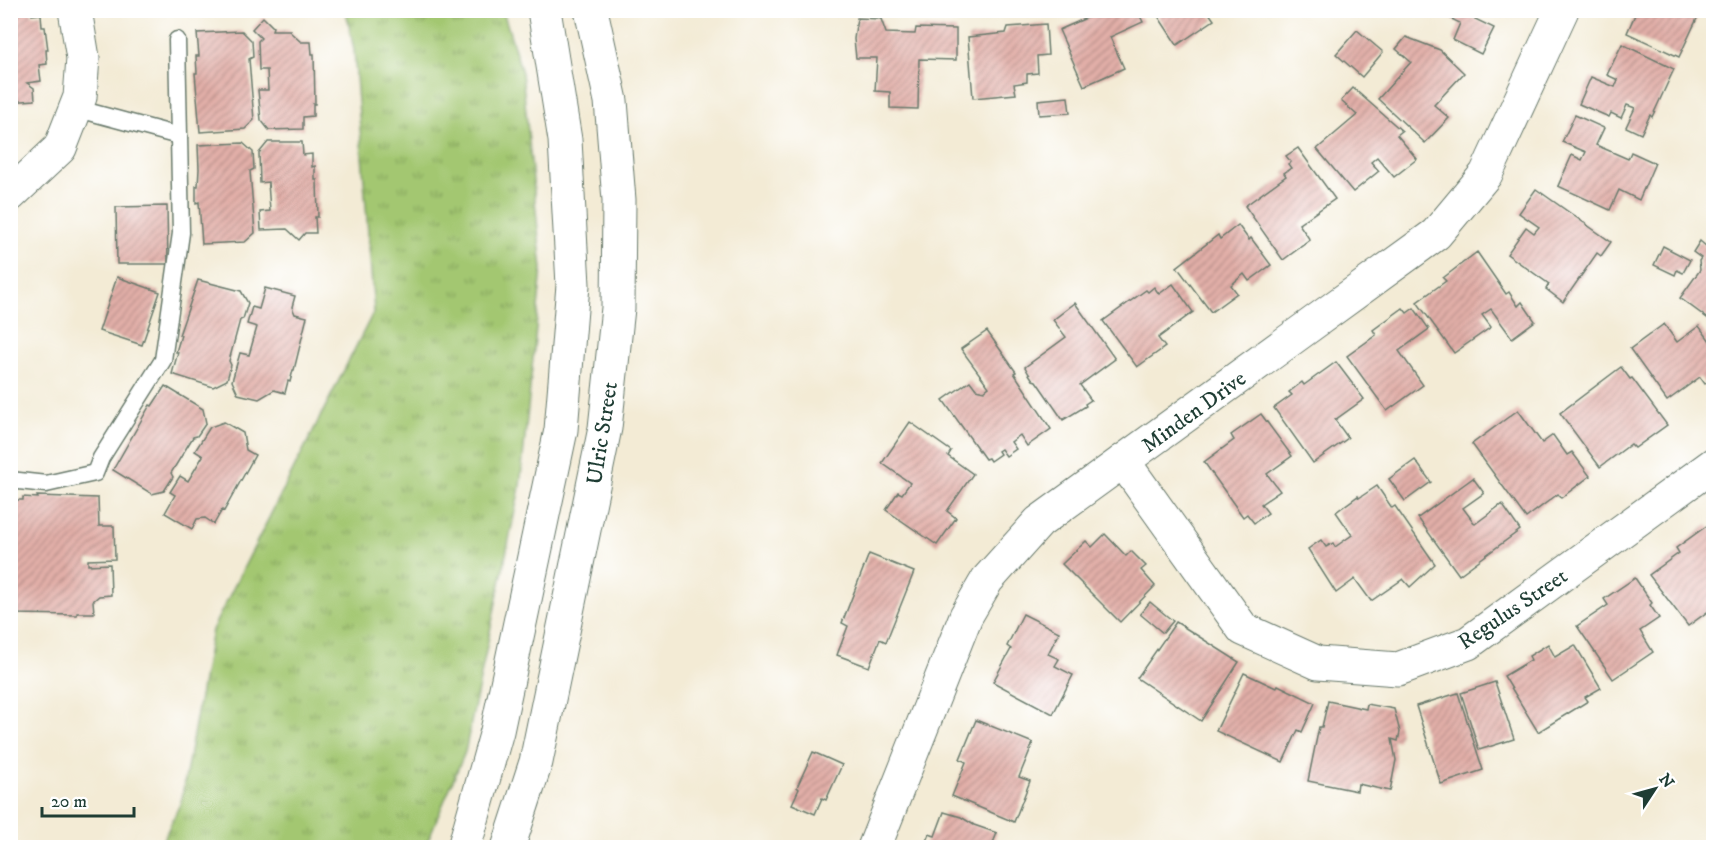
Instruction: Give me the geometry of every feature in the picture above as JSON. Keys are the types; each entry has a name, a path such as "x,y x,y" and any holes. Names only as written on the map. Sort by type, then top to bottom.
{"street":[{"path":"10,195 60,148 80,97 83,58 75,10"},
{"name":"Ulric Street","path":"464,848 497,731 561,430 573,285 565,140 544,10"},
{"name":"Ulric Street","path":"508,848 536,762 605,428 618,308 619,200 611,101 591,10"},
{"name":"Minden Drive","path":"874,848 966,616 987,580 1039,522 1436,234 1486,174 1562,10"},
{"name":"Regulus Street","path":"1123,461 1243,629 1318,663 1398,669 1468,643 1713,464"}],"lane":[{"path":"10,480 46,484 94,472 100,458 163,360 181,233 177,40"},
{"path":"75,108 179,136"}],"green space":[{"path":"346,11 503,11 522,73 542,269 520,487 465,752 425,847 160,847 181,802 212,630 374,311 354,50"}],"building":[{"path":"10,10 32,10 32,15 41,14 42,27 45,27 47,64 39,65 41,81 27,83 34,88 35,100 10,102"},
{"path":"1091,10 1137,10 1143,22 1110,37 1124,68 1084,86 1059,30 1093,15"},
{"path":"1154,10 1210,10 1209,13 1214,20 1177,45"},
{"path":"1433,10 1477,10 1473,18 1494,28 1481,54 1453,40 1460,23"},
{"path":"1637,10 1701,10 1679,57 1627,33"},
{"path":"263,17 273,27 272,30 290,30 301,42 311,42 312,54 314,54 315,104 313,104 313,116 303,117 303,129 269,130 261,120 258,90 268,90 267,70 259,70 258,41 261,38 252,29"},
{"path":"857,18 881,19 886,33 915,34 916,28 956,29 956,60 919,59 918,109 890,108 890,92 875,91 877,58 856,58 854,39"},
{"path":"1046,24 1048,55 1037,56 1038,73 1027,74 1027,82 1014,84 1016,94 973,98 968,37 1006,33 1008,27"},
{"path":"1357,30 1383,52 1362,77 1336,54"},
{"path":"242,31 252,41 253,57 249,59 254,120 245,129 200,132 195,73 197,73 196,56 199,56 197,33"},
{"path":"1406,37 1440,50 1464,73 1434,105 1449,118 1425,143 1378,99 1411,62 1396,49"},
{"path":"1622,44 1674,69 1652,117 1650,115 1641,134 1626,127 1635,108 1627,105 1621,118 1611,113 1609,117 1579,104 1591,77 1615,87 1618,80 1607,75"},
{"path":"1353,88 1402,131 1397,135 1417,159 1394,177 1377,157 1371,162 1379,171 1353,192 1317,149 1357,115 1341,101"},
{"path":"1068,97 1070,113 1039,115 1038,100"},
{"path":"1575,115 1604,128 1596,145 1628,159 1631,152 1655,163 1639,200 1619,190 1610,210 1558,186 1572,155 1582,160 1586,152 1562,142"},
{"path":"268,142 302,142 303,155 312,154 312,167 315,166 315,180 317,180 316,233 305,233 299,240 287,229 261,230 260,212 270,211 268,182 260,183 259,153"},
{"path":"243,143 253,152 254,169 250,171 255,233 245,242 202,244 199,202 196,203 199,169 198,145"},
{"path":"1298,148 1335,199 1299,224 1310,240 1283,260 1245,206 1286,176 1284,173 1291,168 1288,164 1291,162 1286,156"},
{"path":"1536,189 1611,242 1601,256 1597,253 1563,302 1546,289 1549,284 1507,254 1526,227 1534,233 1539,227 1519,213"},
{"path":"167,206 168,264 117,264 116,207"},
{"path":"1238,225 1271,265 1249,281 1244,274 1231,285 1237,293 1211,312 1177,267 1218,235 1220,239"},
{"path":"1700,241 1707,247 1711,242 1714,243 1714,323 1680,298 1700,270 1701,258 1693,252"},
{"path":"1663,246 1690,260 1683,273 1677,270 1675,275 1654,265"},
{"path":"1477,252 1506,294 1509,292 1518,306 1522,302 1535,321 1512,338 1491,309 1482,315 1491,327 1454,353 1417,302 1446,281 1443,278"},
{"path":"117,277 160,292 142,345 99,331"},
{"path":"198,280 241,291 248,303 243,319 240,320 229,361 231,365 227,380 213,387 172,374 178,352 176,352 181,335 179,335"},
{"path":"1173,284 1193,312 1158,338 1165,347 1137,367 1103,321 1146,290 1148,292 1154,287 1159,294"},
{"path":"265,288 295,296 292,307 295,314 307,317 294,370 285,393 274,390 259,399 238,394 232,381 240,353 249,355 257,327 247,324 252,307 259,309"},
{"path":"1075,303 1115,359 1080,385 1091,400 1085,404 1086,406 1063,420 1025,367 1066,337 1053,320"},
{"path":"1403,308 1407,313 1414,308 1429,329 1399,351 1423,385 1387,411 1347,356 1376,335 1373,330"},
{"path":"1664,324 1677,342 1699,326 1710,341 1714,338 1714,377 1705,384 1700,377 1667,401 1630,349"},
{"path":"987,331 1016,372 1014,373 1051,429 1027,446 1020,435 1011,442 1016,449 1006,456 1001,449 998,451 1000,454 990,461 988,458 985,459 943,400 970,381 976,389 984,391 989,387 961,349"},
{"path":"1336,362 1364,399 1335,420 1348,438 1313,463 1274,408 1292,395 1289,392 1302,382 1304,385"},
{"path":"1621,367 1667,425 1635,448 1631,444 1600,467 1560,413"},
{"path":"165,386 203,409 206,423 197,436 193,437 171,473 173,477 164,491 152,494 113,470 150,405 152,406"},
{"path":"1518,410 1542,443 1553,435 1567,455 1572,452 1590,476 1561,498 1558,494 1526,518 1472,444"},
{"path":"1261,414 1292,456 1267,474 1280,491 1261,504 1268,513 1254,523 1247,514 1243,517 1204,462 1234,440 1231,435"},
{"path":"224,422 243,433 246,450 255,455 224,511 222,510 214,524 205,518 197,519 192,529 165,513 175,495 170,492 180,476 188,481 203,456 195,451 210,427"},
{"path":"910,422 951,451 948,456 973,474 947,511 956,518 937,545 886,510 898,492 902,494 910,483 882,463"},
{"path":"1415,460 1431,482 1405,501 1389,479"},
{"path":"1473,478 1484,493 1463,508 1475,524 1502,504 1520,530 1459,575 1418,518"},
{"path":"1377,486 1392,508 1395,506 1435,564 1410,587 1403,579 1371,601 1355,579 1336,593 1308,549 1321,540 1326,547 1333,543 1335,547 1352,535 1336,512"},
{"path":"37,496 98,498 99,526 114,526 115,559 88,560 88,565 110,564 111,595 99,596 93,601 94,613 15,614 14,603 10,599 10,500 23,500 23,497 38,498"},
{"path":"1708,525 1714,532 1714,607 1688,626 1649,575 1679,553 1676,548"},
{"path":"1105,534 1126,556 1131,551 1146,566 1141,570 1155,586 1120,622 1062,564 1086,541 1092,547"},
{"path":"869,554 914,572 886,642 880,639 869,667 837,655 848,626 842,623"},
{"path":"1635,578 1659,618 1640,631 1653,652 1613,679 1577,626 1608,605 1604,599"},
{"path":"1150,602 1173,621 1163,633 1140,614"},
{"path":"1023,614 1059,632 1048,654 1059,659 1055,666 1073,675 1053,714 993,682 1011,649 1007,646"},
{"path":"1176,622 1239,662 1201,721 1137,678"},
{"path":"1548,644 1555,657 1575,645 1601,688 1585,697 1588,701 1538,732 1504,676 1531,660 1529,656"},
{"path":"1244,673 1276,688 1278,685 1315,703 1302,732 1298,730 1283,762 1216,731"},
{"path":"1495,682 1514,739 1479,750 1461,693"},
{"path":"1458,693 1483,770 1441,784 1416,706"},
{"path":"1328,701 1366,709 1367,704 1394,709 1400,732 1398,741 1392,739 1396,760 1390,791 1358,784 1357,791 1308,781 1319,727 1322,727"},
{"path":"976,720 1033,743 1019,777 1030,781 1014,822 952,796 966,762 960,759"},
{"path":"813,752 842,765 826,800 822,798 815,814 792,804"},
{"path":"944,812 997,833 991,848 923,848 929,834 935,836"}]}
